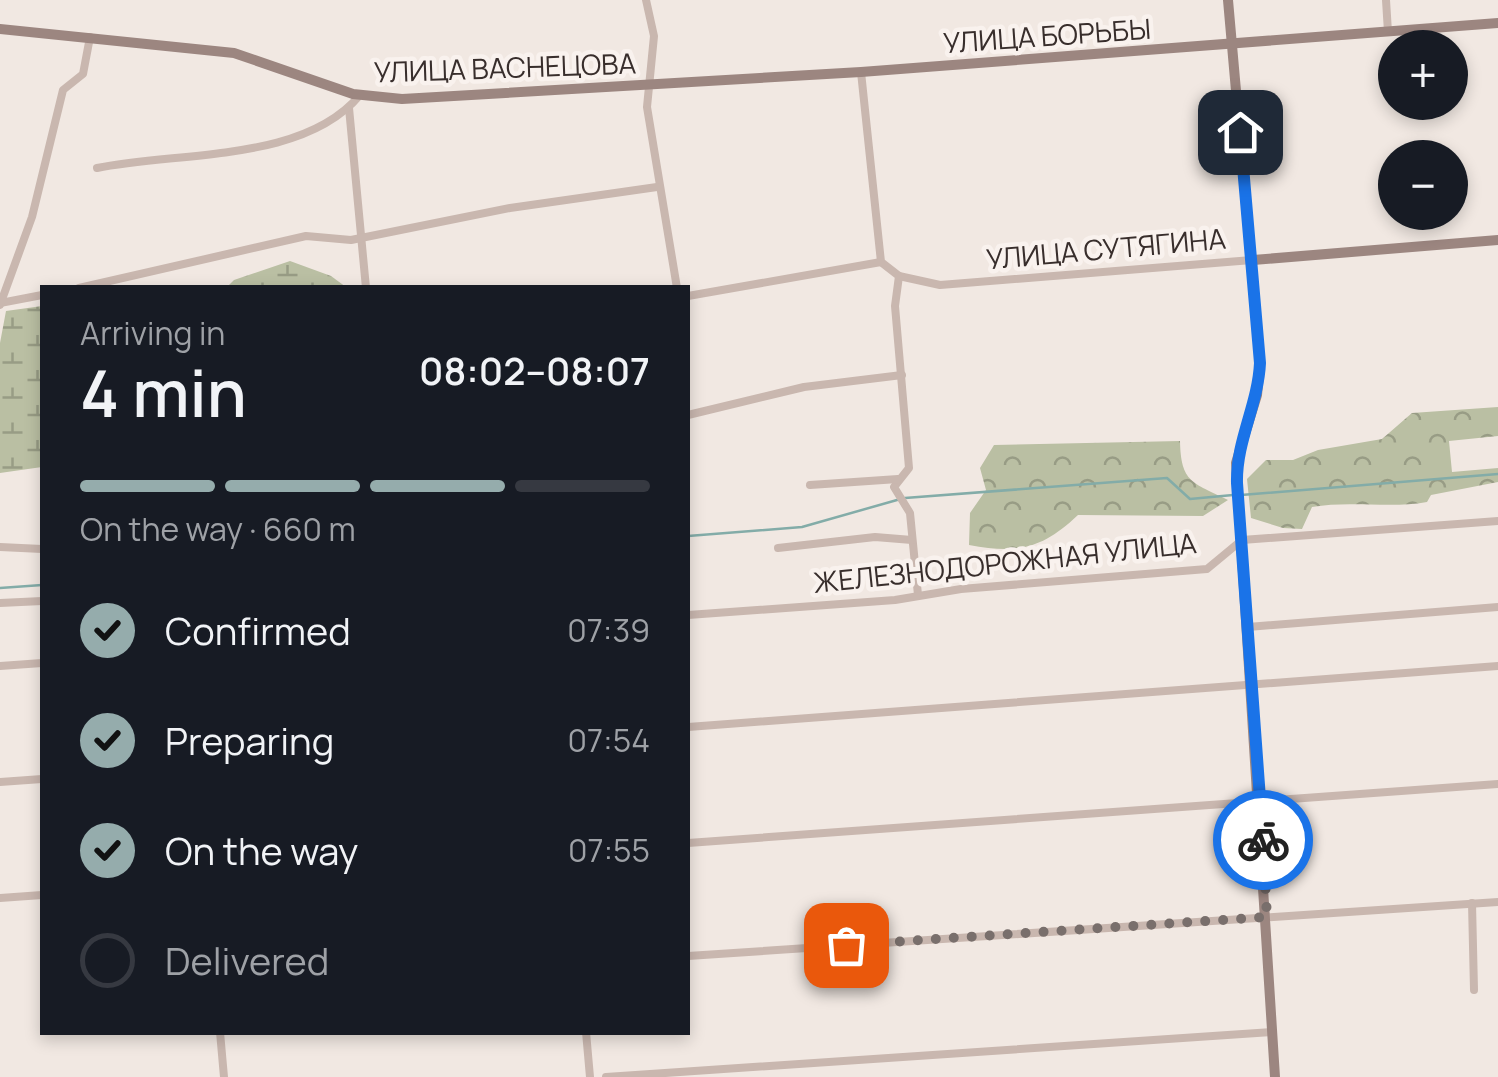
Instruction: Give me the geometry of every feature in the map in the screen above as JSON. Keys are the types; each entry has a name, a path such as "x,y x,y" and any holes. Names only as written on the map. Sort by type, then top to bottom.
{"street":[{"path":"646,0 654,36 656,86 647,107 675,285"},
{"path":"1228,0 1260,363 1257,396 1236,463 1275,1077"},
{"path":"1386,0 1388,30"},
{"name":"УЛИЦА БОРЬБЫ","path":"1412,30 1498,23"},
{"name":"УЛИЦА ВАСНЕЦОВА","path":"0,29 234,53 360,95 402,100 656,86"},
{"name":"УЛИЦА БОРЬБЫ","path":"656,86 1378,33"},
{"path":"0,303 32,218 62,90 84,74 90,37"},
{"path":"861,72 881,262 898,276 895,306 909,468 894,487 910,513 918,595"},
{"path":"98,168 303,137 349,108 360,95"},
{"path":"349,108 366,285"},
{"path":"96,285 306,236 362,238 510,208 657,188"},
{"name":"УЛИЦА СУТЯГИНА","path":"898,276 940,285 1498,240"},
{"path":"690,296 881,262"},
{"path":"0,303 40,295"},
{"path":"690,415 804,387 902,376"},
{"path":"810,485 898,480"},
{"path":"1242,540 1498,521"},
{"path":"778,548 875,537 912,540"},
{"name":"ЖЕЛЕЗНОДОРОЖНАЯ УЛИЦА","path":"690,614 1206,568 1242,540"},
{"path":"0,547 40,549"},
{"path":"0,603 40,601"},
{"path":"1248,627 1498,607"},
{"path":"0,666 40,663"},
{"path":"690,727 1498,666"},
{"path":"0,782 40,778"},
{"path":"690,843 1498,784"},
{"path":"0,898 40,896"},
{"path":"690,956 1498,902"},
{"path":"1472,903 1474,990"},
{"path":"606,1077 1273,1032"},
{"path":"220,1035 224,1077"},
{"path":"586,1035 590,1077"}],"green space":[{"path":"290,261 331,276 343,285 229,285"},
{"path":"40,306 40,467 0,473 0,343 6,311"},
{"path":"1498,407 1498,436 1449,441 1452,472 1498,468 1498,482 1431,495 1427,502 1413,504 1312,507 1302,529 1283,528 1251,518 1247,479 1266,460 1293,460 1318,450 1382,439 1412,413"},
{"path":"1180,441 1183,465 1191,480 1228,500 1203,516 1078,515 1053,535 1028,546 1002,549 969,545 970,513 986,490 980,468 994,445"}],"waterway":[{"path":"1241,495 1498,474"},
{"path":"905,498 1167,478 1190,499 1233,495"},
{"path":"690,536 802,527 897,500"},
{"path":"0,588 40,585"}],"way so far":[{"path":"846,945 1267,917 1263,840"}],"route":[{"path":"1240,132 1260,363 1257,396 1236,463 1263,840"}]}
